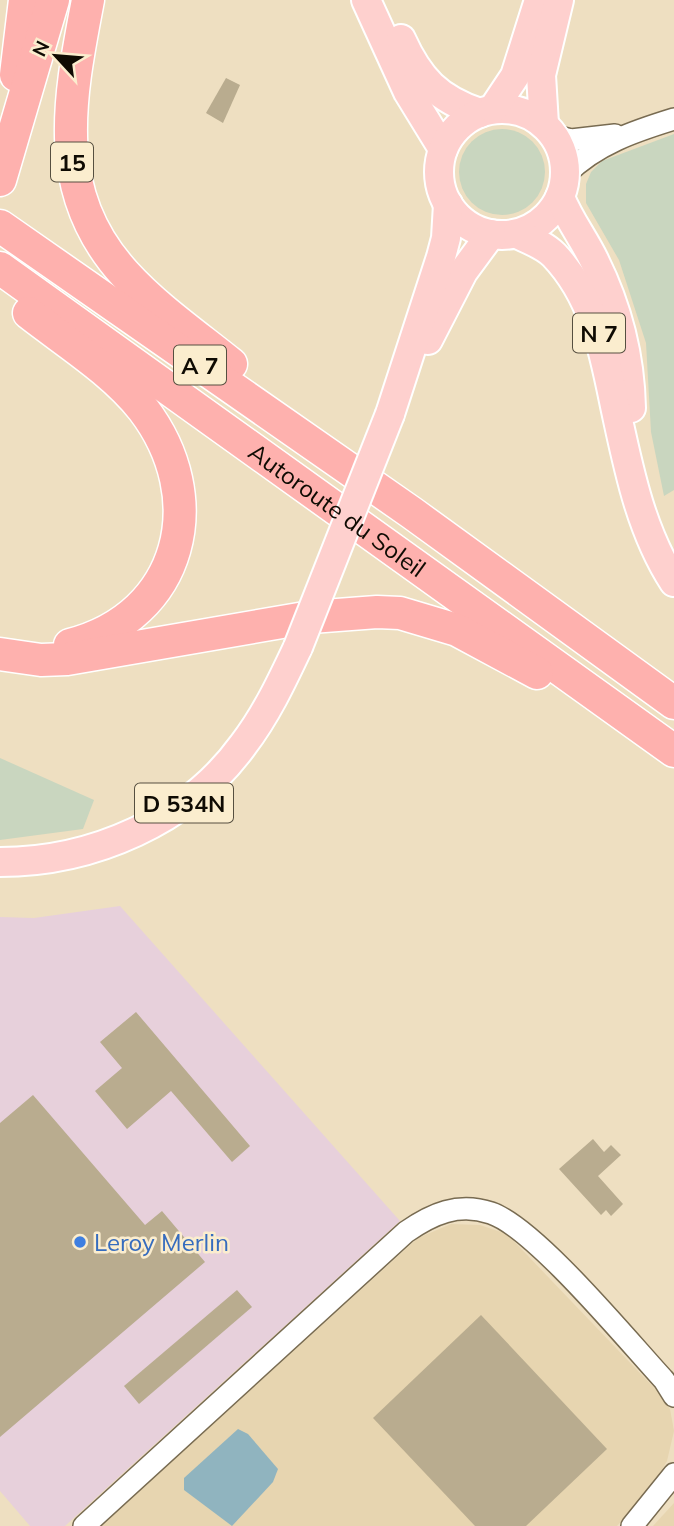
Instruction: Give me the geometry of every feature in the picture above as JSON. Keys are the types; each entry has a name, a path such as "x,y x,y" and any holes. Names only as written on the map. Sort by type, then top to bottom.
{"highway":[{"path":"1,167 25,0"},
{"path":"1,167 53,0"},
{"name":"15","path":"88,0 69,118 70,149 80,198 94,232 125,275 152,300 400,505"},
{"name":"Autoroute du Soleil","path":"0,226 400,505 674,703"},
{"name":"Autoroute du Soleil","path":"0,268 674,751"},
{"path":"0,290 118,384 142,408 173,462 181,513 174,551 166,573 151,596 130,617 100,635 67,646 33,648 0,642"},
{"path":"0,654 29,659 67,659 346,612 400,613 444,625 488,644 538,674 674,769"}],"main road":[{"path":"366,0 408,92 443,149"},
{"path":"385,0 406,51 429,85 442,97 486,111 520,111 550,130"},
{"path":"539,0 515,76 486,111 464,121 443,149 439,168 441,187 448,204 466,224 504,234 535,226 550,214 563,186 565,161 550,130 541,75 559,0"},
{"name":"N 7","path":"563,186 619,318 628,352 631,406 628,463"},
{"name":"D 534N","path":"0,862 64,858 100,848 186,802 242,747 271,702 298,647 390,414 441,257 446,238 448,204"},
{"name":"N 7","path":"504,234 552,253 577,287 598,327 628,463 645,521 662,563 674,582"},
{"name":"D 534N","path":"390,414 463,272 504,234"}],"street":[{"path":"563,186 586,156 627,134 674,118"},
{"path":"550,130 571,140 627,134"},
{"path":"84,1526 406,1233 425,1219 449,1209 491,1213 531,1238 664,1380 674,1396"},
{"path":"632,1526 674,1474"}],"shaded area":[{"path":"120,906 400,1221 65,1526 30,1526 0,1491 0,917 34,918"},
{"path":"451,1224 480,1225 507,1234 660,1394 670,1409 674,1431 667,1461 653,1485 617,1526 101,1526 418,1238"},
{"path":"674,1503 674,1526 653,1526"}],"green space":[{"path":"502,129 526,136 538,148 545,172 538,196 526,208 502,215 478,208 466,196 459,172 466,148 478,136"},
{"path":"674,134 674,490 664,496 651,432 646,343 619,260 586,203 586,184 591,172 602,161"},
{"path":"0,758 94,800 83,829 0,840"}],"water":[{"path":"238,1429 248,1434 278,1469 273,1482 232,1526 184,1490 184,1478"}],"building":[{"path":"226,78 240,85 223,123 206,113"},
{"path":"136,1012 250,1146 232,1162 171,1091 127,1129 95,1091 122,1068 100,1042"},
{"name":"Leroy Merlin","path":"33,1095 145,1225 162,1211 205,1262 0,1437 0,1123"},
{"path":"593,1139 604,1152 611,1145 621,1155 598,1176 623,1204 611,1216 606,1210 601,1215 559,1169"},
{"path":"237,1290 252,1307 139,1404 124,1386"},
{"path":"481,1315 607,1449 526,1526 475,1526 373,1418"}],"place":[{"name":"Leroy Merlin","path":"80,1242"}]}
